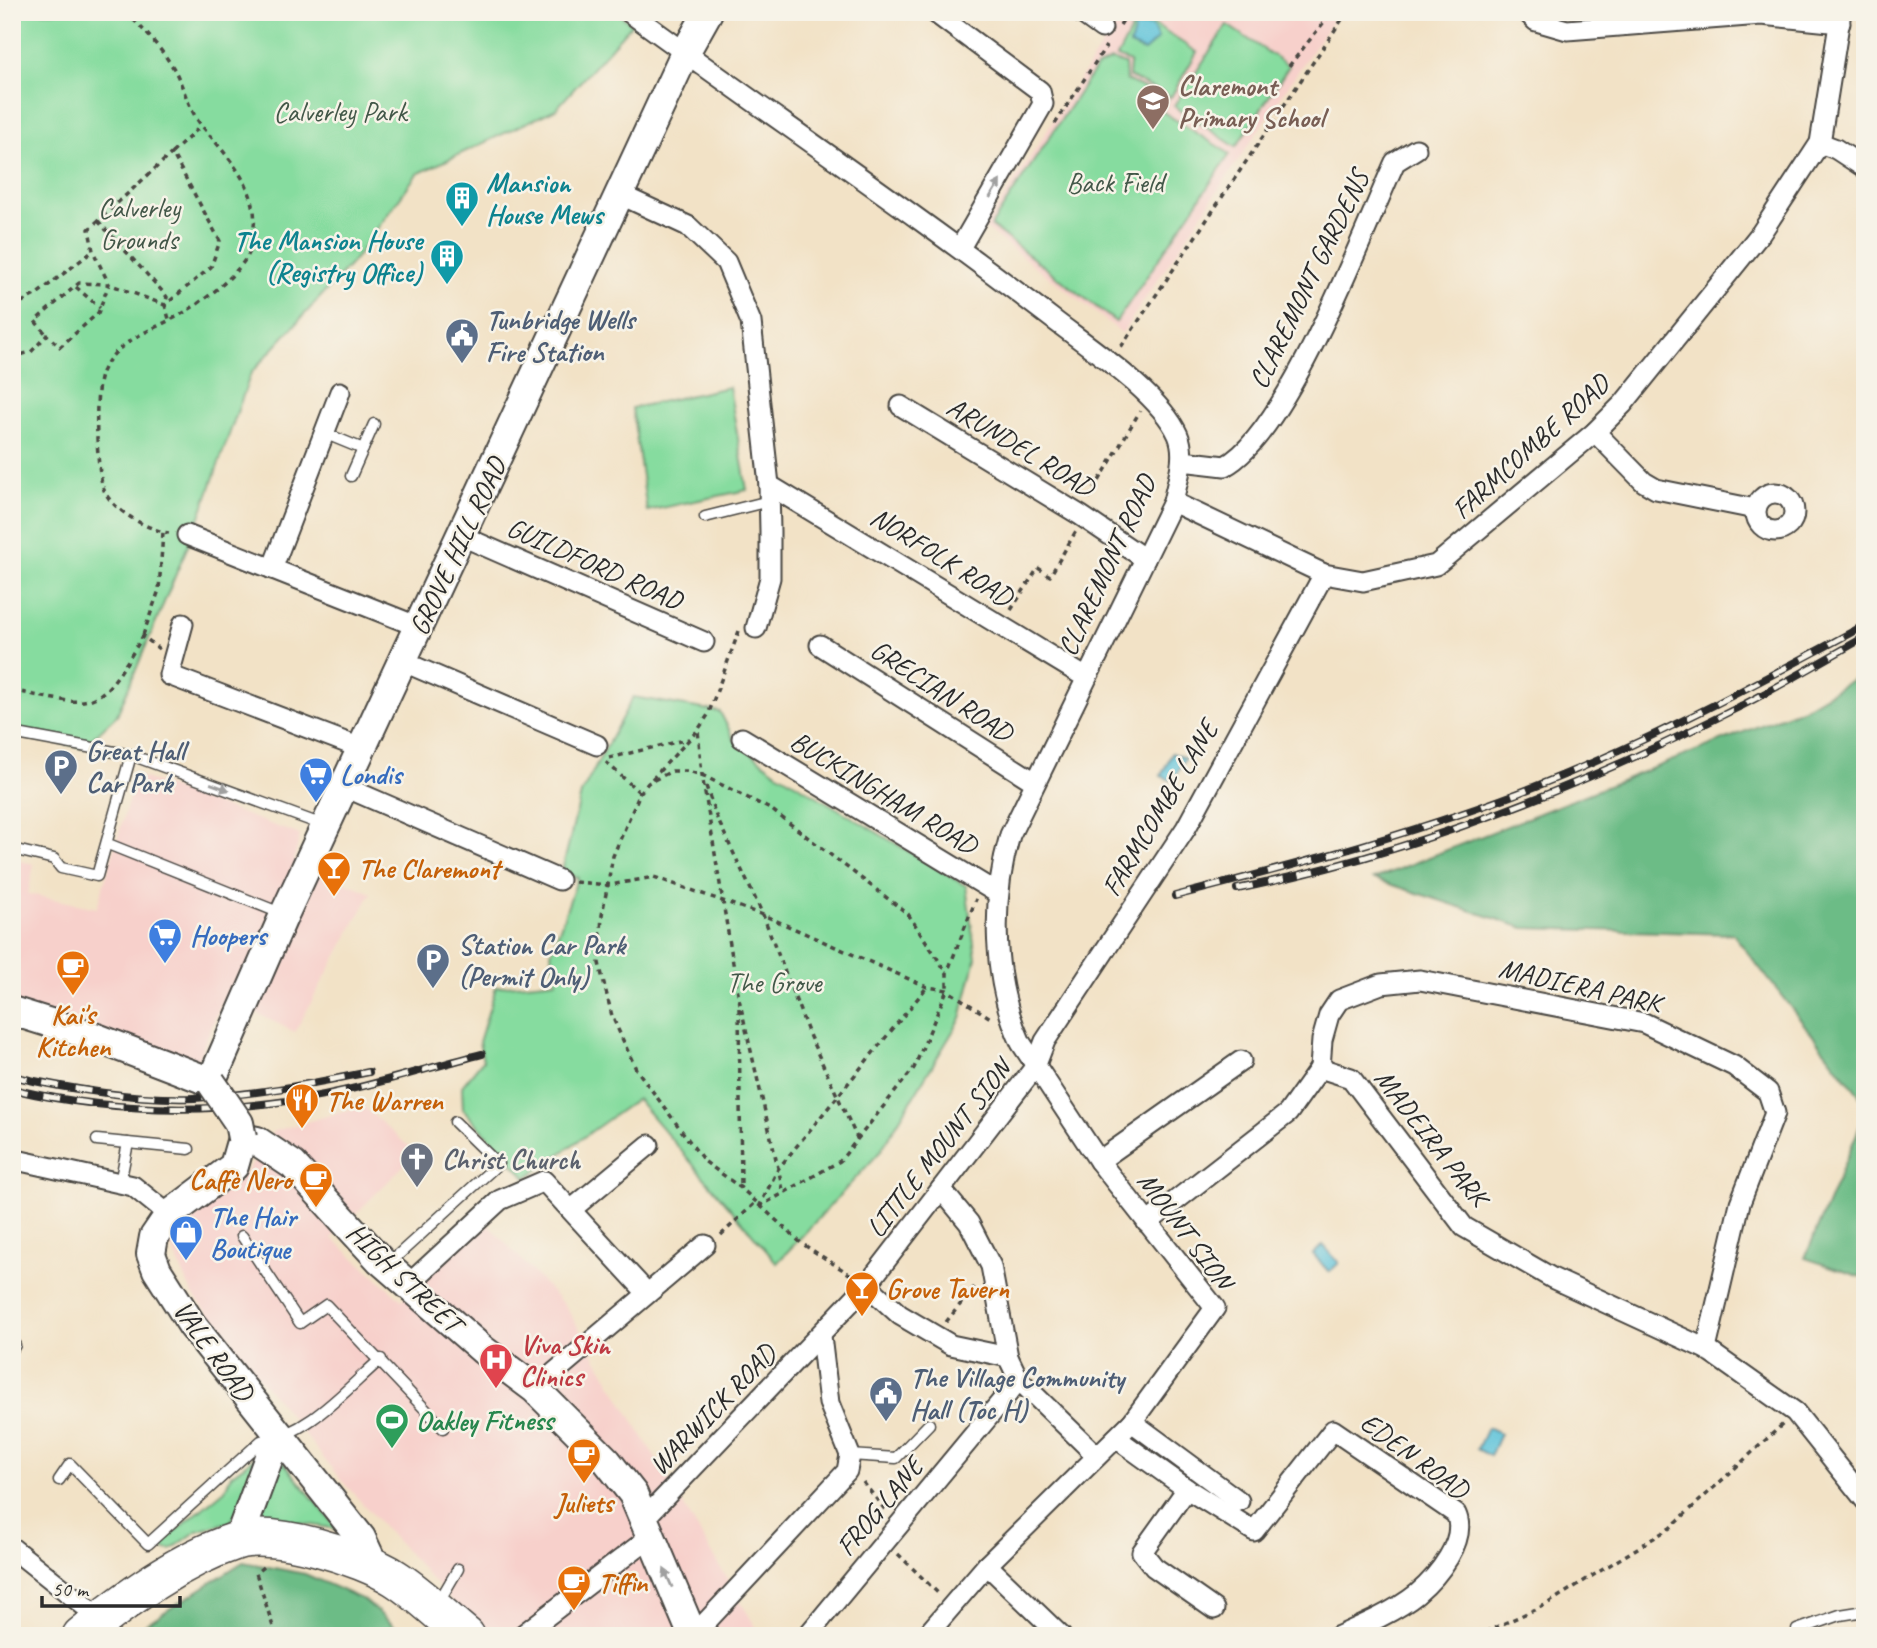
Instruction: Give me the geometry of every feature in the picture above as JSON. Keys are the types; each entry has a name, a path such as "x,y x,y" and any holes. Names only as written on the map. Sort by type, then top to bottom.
{"highway":[{"path":"91,1628 165,1574 238,1541 289,1543 321,1548 374,1566 397,1580 466,1636"}],"main road":[{"name":"GROVE HILL ROAD","path":"211,1082 284,915 685,53 708,12"},
{"path":"12,1011 89,1035 211,1082 239,1123 242,1138"},
{"name":"VALE ROAD","path":"242,1138 234,1166 169,1215 154,1237 151,1254 157,1270 192,1325 360,1538 374,1566"},
{"name":"HIGH STREET","path":"242,1138 257,1141 293,1165 387,1266 483,1350 535,1389 607,1461 633,1494 693,1636"},
{"path":"238,1541 269,1457 281,1438"}],"street":[{"path":"629,12 685,53"},
{"path":"933,12 1040,91 1043,104 960,248"},
{"path":"1080,12 1101,28"},
{"path":"1527,12 1535,21 1567,30 1761,15 1840,17"},
{"name":"FARMCOMBE ROAD","path":"1172,502 1324,574 1363,580 1436,565 1595,432 1623,404 1761,233 1820,143 1840,17"},
{"name":"CLAREMONT ROAD","path":"685,53 960,248 1110,364 1166,415 1178,435 1182,461 1172,502 1035,782 989,888 1011,1023 1035,1067"},
{"path":"1820,143 1836,149 1865,169"},
{"name":"CLAREMONT GARDENS","path":"1182,461 1225,466 1255,440 1304,362 1395,162 1416,149"},
{"path":"621,195 688,226 726,262 751,322 769,493 770,578 756,628"},
{"path":"272,569 340,391"},
{"name":"ARUNDEL ROAD","path":"901,406 1082,516 1145,558"},
{"path":"1595,432 1644,482 1656,489 1755,509"},
{"name":"NORFOLK ROAD","path":"769,493 1085,677"},
{"path":"187,535 419,626"},
{"name":"GUILDFORD ROAD","path":"462,536 704,642"},
{"name":"FARMCOMBE LANE","path":"1035,1067 1045,1041 1185,828 1324,574"},
{"path":"183,624 169,675 363,749"},
{"name":"GRECIAN ROAD","path":"820,645 1035,782"},
{"path":"404,662 597,745"},
{"name":"BUCKINGHAM ROAD","path":"742,738 989,888"},
{"path":"345,787 559,880"},
{"name":"MADIERA PARK","path":"1320,1068 1322,1040 1329,1014 1339,1000 1381,984 1420,979 1644,1023 1734,1066 1768,1092 1775,1113 1740,1203 1706,1349"},
{"path":"1099,1161 1241,1060"},
{"name":"MOUNT SION","path":"926,1636 988,1565 1132,1422 1215,1308 1099,1161 1035,1067"},
{"name":"LITTLE MOUNT SION","path":"821,1336 867,1285 1035,1067"},
{"path":"1147,1223 1288,1113 1320,1068"},
{"name":"MADEIRA PARK","path":"1320,1068 1351,1078 1464,1227 1552,1278 1706,1349 1795,1412 1864,1497"},
{"path":"572,1209 649,1145"},
{"path":"12,1159 132,1186 169,1215"},
{"path":"409,1284 499,1199 544,1181 647,1293"},
{"path":"941,1189 969,1223 991,1266 1008,1357 1019,1380 1096,1455"},
{"path":"535,1389 705,1245"},
{"path":"867,1285 901,1315 951,1345 1008,1357"},
{"path":"693,1636 835,1487 850,1460 829,1403 821,1336"},
{"name":"WARWICK ROAD","path":"521,1636 646,1528 821,1336"},
{"name":"FROG LANE","path":"807,1636 1019,1380"},
{"path":"1132,1422 1239,1501"},
{"name":"EDEN ROAD","path":"1116,1438 1187,1489 1254,1531 1333,1430 1456,1514 1461,1524 1459,1535 1444,1562 1417,1594 1339,1636"},
{"path":"1187,1489 1142,1552 1154,1567 1214,1609"},
{"path":"12,1548 91,1628"},
{"path":"988,1565 1061,1636"}],"lane":[{"path":"351,476 374,424"},
{"path":"324,433 363,449"},
{"path":"705,517 769,493"},
{"path":"12,733 50,744 131,755 326,826"},
{"path":"12,849 54,859 61,868 97,876 131,755"},
{"path":"107,844 284,915"},
{"path":"387,1266 498,1164 455,1122"},
{"path":"97,1140 189,1149"},
{"path":"120,1183 128,1143"},
{"path":"242,1236 300,1323 326,1305 381,1359 443,1428"},
{"path":"59,1480 70,1464 148,1545 261,1441 281,1438 298,1431 381,1359"},
{"path":"850,1460 896,1458 929,1424"},
{"path":"434,1609 458,1569"},
{"path":"1797,1630 1840,1615 1865,1611"}],"path":[{"path":"12,690 73,704 92,701 113,686 143,636 159,590 163,532 146,526 116,505 104,491 96,398 102,370 132,338 187,311 220,286 248,255 255,223 247,185 212,135 201,126 168,60 127,12"},
{"path":"1054,126 1128,12"},
{"path":"1289,66 1332,12"},
{"path":"1110,364 1347,12"},
{"path":"165,305 108,284 79,283 35,321 60,348 88,325 100,308 108,284 93,251 89,229 201,126"},
{"path":"165,305 211,267 220,241 172,153"},
{"path":"98,221 167,297 165,305 169,319"},
{"path":"12,307 37,294 93,251"},
{"path":"76,287 100,308"},
{"path":"12,357 31,352 47,335"},
{"path":"1001,626 1038,569 1049,576 1148,397"},
{"path":"143,636 154,647 174,653"},
{"path":"708,715 698,730 640,793 614,856 602,915 599,963 612,1016 636,1069 704,1161 741,1188 801,1243 867,1285"},
{"path":"698,730 702,775 739,999 784,1194"},
{"path":"640,793 604,760 689,739"},
{"path":"648,783 672,771 702,775 772,810 908,914 947,973"},
{"path":"702,775 716,816 763,915 810,1037 858,1140"},
{"path":"559,880 610,884 654,877 763,915 927,987 947,990 993,1019 1011,1023"},
{"path":"737,1220 757,1205 784,1194 840,1161 914,1069 947,990 947,973 989,888"},
{"path":"757,1205 778,1169 927,987"},
{"path":"739,999 741,1188"},
{"path":"936,1336 991,1266"},
{"path":"1476,1636 1545,1605 1670,1528 1795,1412"},
{"path":"850,1460 892,1534 952,1606"},
{"path":"276,1636 256,1573 289,1543"}],"shaded area":[{"name":"Claremont Primary School","path":"1123,12 1338,12 1122,333 985,228"},
{"path":"136,775 300,835 294,860 371,893 295,1032 224,997 195,1066 12,1005 12,859 34,864 28,894 97,908"},
{"path":"363,1106 416,1153 332,1238 402,1300 484,1220 566,1307 761,1636 490,1636 457,1607 341,1480 192,1293 169,1242 245,1174 274,1131"}],"green space":[{"name":"Calverley Grounds","path":"12,12 616,12 632,24 556,109 417,174 355,259 251,373 199,519 117,715 82,748 12,731"},
{"path":"1139,15 1197,52 1171,97 1129,77 1130,62 1117,57"},
{"path":"1227,25 1289,66 1236,147 1174,106"},
{"name":"Back Field","path":"1111,60 1125,64 1126,80 1168,99 1160,110 1230,154 1116,322 991,226 1096,67"},
{"path":"729,387 747,490 647,511 632,408"},
{"path":"1865,672 1865,1102 1733,934 1524,928 1374,879 1804,708"},
{"name":"The Grove","path":"633,697 720,712 735,741 775,771 966,886 976,958 961,1018 880,1152 777,1263 637,1099 526,1178 463,1109 462,1086 483,1060 479,1042 496,987 556,981 551,953 578,877 561,875 581,794"},
{"path":"1865,1114 1865,1278 1805,1258"},
{"path":"261,1453 244,1503 230,1522 197,1531 171,1550 156,1547 225,1490 231,1475"},
{"path":"279,1457 338,1529 280,1520 256,1522"},
{"path":"243,1562 305,1574 364,1600 406,1636 127,1636"}],"water":[{"path":"1146,25 1153,27 1158,39 1144,51 1130,45 1135,28"},
{"path":"1172,753 1185,758 1173,781 1161,776"},
{"path":"1323,1245 1339,1263 1329,1272 1313,1254"},
{"path":"1487,1428 1500,1434 1490,1456 1477,1449"}],"railway":[{"path":"1175,896 1373,842 1518,793 1680,722 1865,625"},
{"path":"1237,889 1365,857 1492,816 1676,738 1784,683 1865,637"},
{"path":"12,1089 117,1106 224,1107 340,1092 482,1054"},
{"path":"12,1076 103,1093 194,1098 282,1088 369,1072"}],"place":[{"name":"Claremont Primary School","path":"1153,131"},
{"name":"Mansion House Mews","path":"462,228"},
{"name":"The Mansion House (Registry Office)","path":"447,286"},
{"name":"Tunbridge Wells Fire Station","path":"462,365"},
{"name":"Great Hall Car Park","path":"61,796"},
{"name":"Londis","path":"316,804"},
{"name":"The Claremont","path":"334,898"},
{"name":"Hoopers","path":"165,965"},
{"name":"Station Car Park (Permit Only)","path":"433,990"},
{"name":"Kai's Kitchen","path":"73,997"},
{"name":"The Warren","path":"302,1130"},
{"name":"Christ Church","path":"417,1189"},
{"name":"Caffè Nero","path":"316,1209"},
{"name":"The Hair Boutique","path":"186,1262"},
{"name":"Grove Tavern","path":"862,1318"},
{"name":"Viva Skin Clinics","path":"496,1390"},
{"name":"The Village Community Hall (Toc H)","path":"886,1423"},
{"name":"Oakley Fitness","path":"392,1450"},
{"name":"Juliets","path":"584,1485"},
{"name":"Tiffin","path":"574,1612"}],"park label":[{"name":"Calverley Park","path":"340,111"}]}
